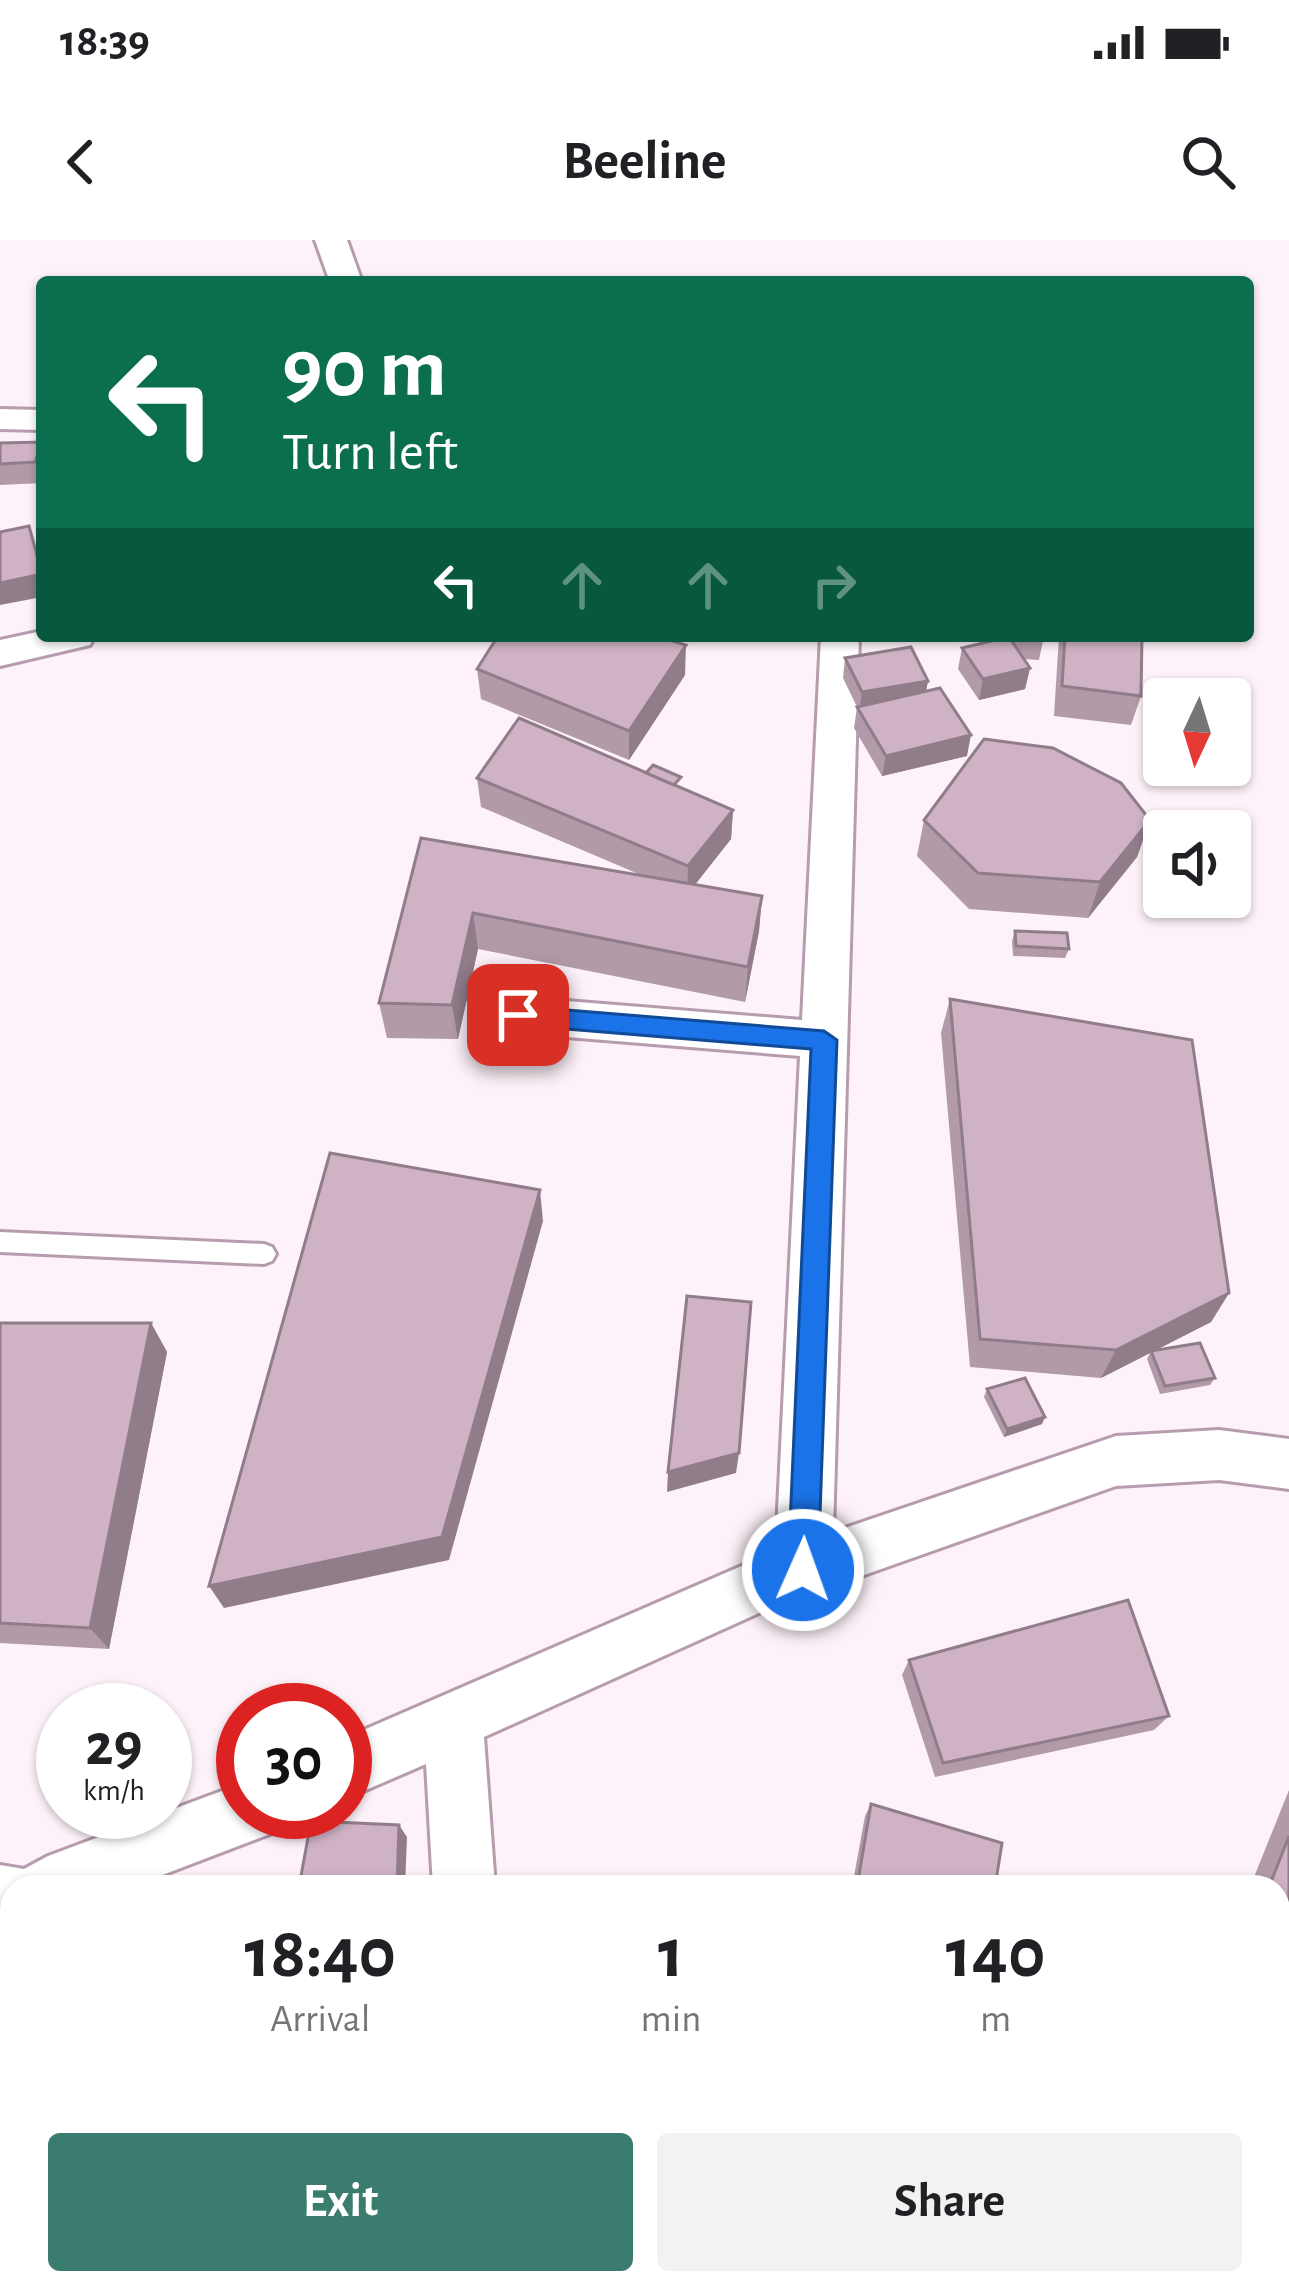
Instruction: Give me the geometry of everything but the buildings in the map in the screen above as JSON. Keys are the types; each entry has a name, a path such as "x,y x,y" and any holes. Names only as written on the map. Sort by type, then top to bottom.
{"street":[{"path":"331,240 344,276"},
{"path":"0,419 36,420"},
{"path":"0,653 49,642"},
{"path":"803,1570 841,642"},
{"path":"518,1015 824,1040"},
{"path":"372,1757 757,1586 1116,1461 1219,1455 1289,1464"},
{"path":"453,1720 463,1875"},
{"path":"80,1875 216,1824"}],"lane":[{"path":"0,1242 264,1254"}],"route":[{"path":"518,1015 824,1040 803,1570"}]}
